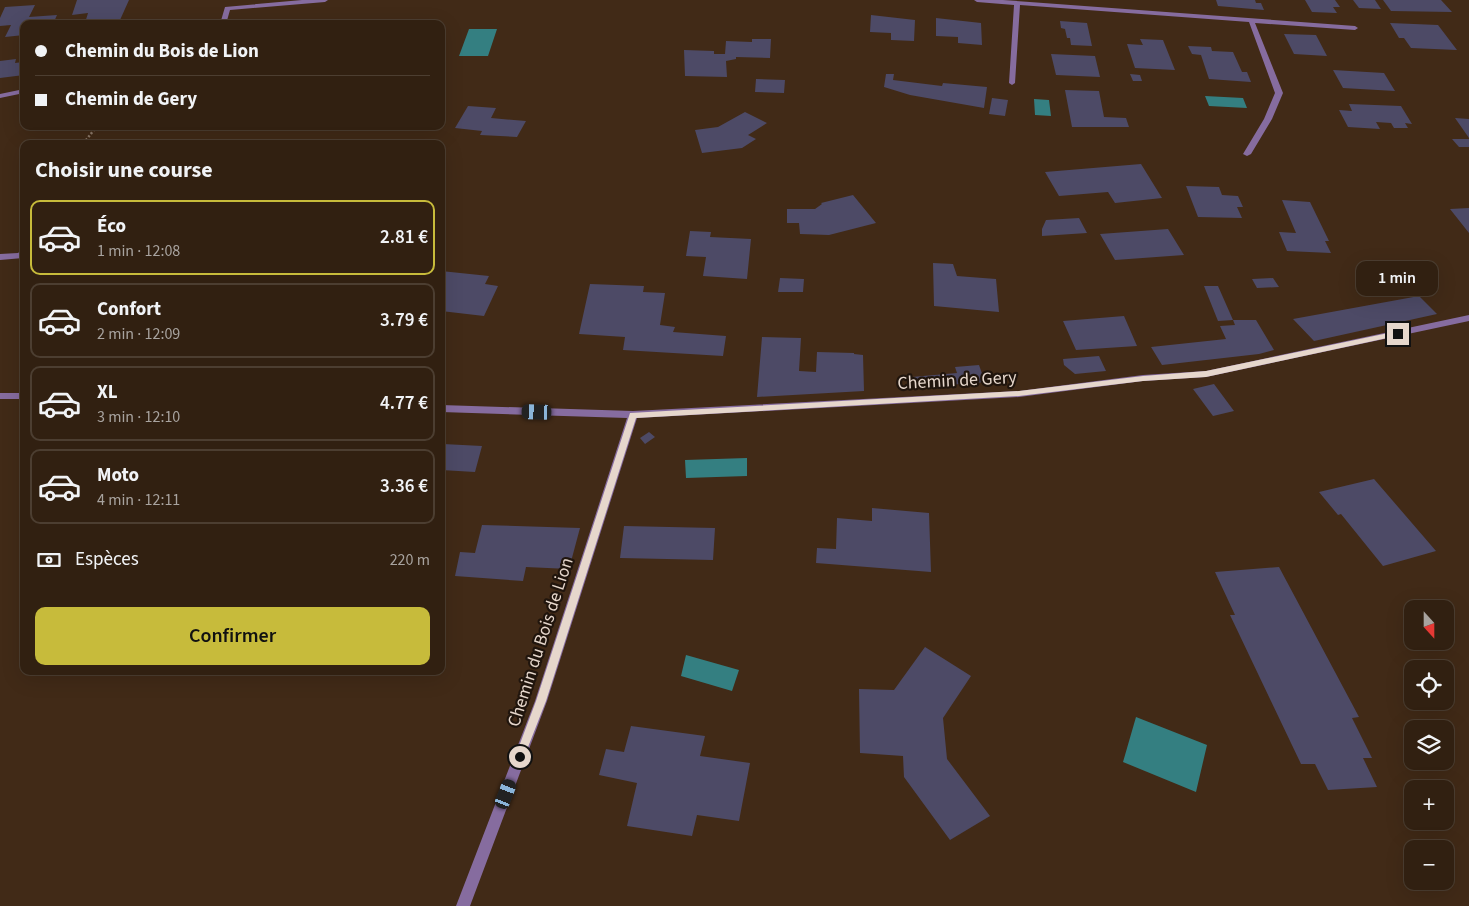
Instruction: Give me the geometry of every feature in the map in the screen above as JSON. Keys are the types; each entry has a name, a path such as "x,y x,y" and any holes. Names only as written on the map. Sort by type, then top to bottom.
{"street":[{"path":"224,20 227,8 324,0"},
{"path":"977,0 1017,3 1080,3 1355,28"},
{"path":"1012,83 1017,3"},
{"path":"1247,154 1268,119 1279,93 1251,20"},
{"path":"0,96 20,91"},
{"path":"0,257 20,256"},
{"name":"Chemin de Gery","path":"445,408 633,416 1019,394 1143,378 1206,374 1469,318"},
{"path":"0,396 20,396"},
{"name":"Chemin du Bois de Lion","path":"463,906 541,701 633,416"}],"path":[{"path":"86,140 94,130"}],"water":[{"path":"469,29 497,29 488,56 459,56"},
{"path":"1205,96 1243,98 1247,108 1209,106"},
{"path":"1034,99 1049,100 1051,116 1035,115"},
{"path":"747,458 747,476 686,478 685,460"},
{"path":"686,655 739,670 732,691 681,676"},
{"path":"1136,717 1207,745 1196,792 1123,762"}],"building":[{"path":"77,0 129,0 120,20 86,20 88,13 72,15"},
{"path":"1216,0 1255,0 1256,3 1261,3 1264,10 1218,6"},
{"path":"1305,0 1335,0 1340,7 1333,7 1337,13 1312,12"},
{"path":"1353,0 1375,0 1381,9 1359,8"},
{"path":"1383,0 1441,0 1452,12 1391,11"},
{"path":"35,5 29,17 57,15 55,20 20,20 20,35 5,37 11,25 0,26 0,18 5,7"},
{"path":"871,15 915,20 914,41 891,40 891,33 870,32"},
{"path":"936,18 981,23 982,45 958,43 958,37 936,36"},
{"path":"1060,21 1087,23 1092,46 1071,45 1070,38 1067,38 1065,29 1061,28"},
{"path":"1390,23 1438,25 1457,50 1411,48 1404,38 1399,38"},
{"path":"1284,34 1316,35 1327,56 1294,54"},
{"path":"752,39 771,39 770,58 736,57 736,59 726,61 727,77 685,76 684,50 714,51 714,54 725,54 726,41 752,42"},
{"path":"1140,39 1163,40 1175,70 1135,68 1127,44 1143,45"},
{"path":"1188,46 1211,47 1212,51 1233,52 1242,72 1247,72 1251,82 1209,79 1201,55 1192,54"},
{"path":"1051,54 1095,56 1100,77 1056,75"},
{"path":"16,59 15,63 20,62 20,76 0,78 0,61"},
{"path":"1333,70 1384,73 1395,91 1343,88"},
{"path":"886,74 894,74 893,80 942,86 943,83 987,87 984,108 910,95 884,87"},
{"path":"1130,74 1140,75 1142,81 1133,81"},
{"path":"756,79 785,80 784,93 755,92"},
{"path":"1065,90 1099,91 1104,117 1126,118 1129,127 1072,127"},
{"path":"992,98 1008,100 1005,116 989,114"},
{"path":"1349,104 1401,106 1412,124 1405,123 1408,128 1394,128 1391,123 1376,122 1380,129 1348,127 1339,110 1352,111"},
{"path":"468,106 496,108 491,118 526,121 517,137 480,135 482,131 455,128"},
{"path":"745,112 767,123 748,135 756,139 742,148 702,153 695,130 718,127"},
{"path":"1455,118 1469,119 1469,138"},
{"path":"1452,139 1469,139 1469,147 1459,147"},
{"path":"1141,164 1162,198 1115,203 1108,192 1059,196 1045,172"},
{"path":"1186,186 1219,187 1222,195 1238,196 1243,207 1237,207 1242,218 1198,217"},
{"path":"853,195 876,223 829,235 800,234 799,223 787,223 787,209 815,209 821,203"},
{"path":"1282,200 1310,202 1329,241 1325,241 1331,253 1287,251 1279,232 1296,233"},
{"path":"1469,208 1469,233 1450,209"},
{"path":"1079,218 1087,233 1042,236 1042,229 1046,220"},
{"path":"1168,229 1184,255 1115,260 1100,234"},
{"path":"690,231 711,232 710,237 751,239 747,279 703,276 706,257 686,256"},
{"path":"933,263 953,264 957,276 996,279 999,312 934,306"},
{"path":"445,271 489,276 485,284 498,286 484,316 445,311"},
{"path":"780,278 804,279 803,292 778,292"},
{"path":"1273,278 1279,287 1257,288 1252,279"},
{"path":"590,284 644,286 643,292 665,293 660,325 675,327 673,332 726,336 723,356 623,350 625,337 579,334"},
{"path":"1204,286 1218,286 1233,320 1218,321"},
{"path":"1419,296 1437,314 1314,341 1293,319"},
{"path":"1124,316 1137,346 1076,350 1063,321"},
{"path":"1233,320 1256,320 1274,350 1259,354 1162,365 1151,347 1226,339 1220,326 1235,325"},
{"path":"762,337 801,338 799,371 816,372 817,352 863,355 864,391 757,397"},
{"path":"1099,356 1106,371 1075,374 1064,365 1063,359"},
{"path":"979,365 985,382 912,388 912,377 957,373 955,367"},
{"path":"1214,384 1234,411 1213,416 1193,389"},
{"path":"649,432 655,437 645,444 640,438"},
{"path":"445,444 482,446 475,472 445,470"},
{"path":"1374,479 1436,551 1383,566 1341,514 1338,515 1319,492"},
{"path":"872,508 929,513 931,572 816,563 817,548 836,549 837,518 872,521"},
{"path":"482,525 580,528 569,569 526,567 523,581 455,576 460,552 475,553"},
{"path":"624,526 715,528 713,560 620,558"},
{"path":"1279,567 1359,717 1352,718 1372,758 1363,758 1377,787 1328,790 1315,764 1301,764 1230,615 1235,615 1215,572"},
{"path":"925,647 971,676 943,718 947,759 990,816 950,840 904,777 903,756 860,753 859,689 894,690"},
{"path":"631,726 705,736 700,756 750,763 739,821 697,815 692,836 627,826 637,783 599,775 606,749 624,752"}],"route":[{"path":"520,757 541,701 633,416 1019,394 1143,378 1206,374 1398,334"}]}
